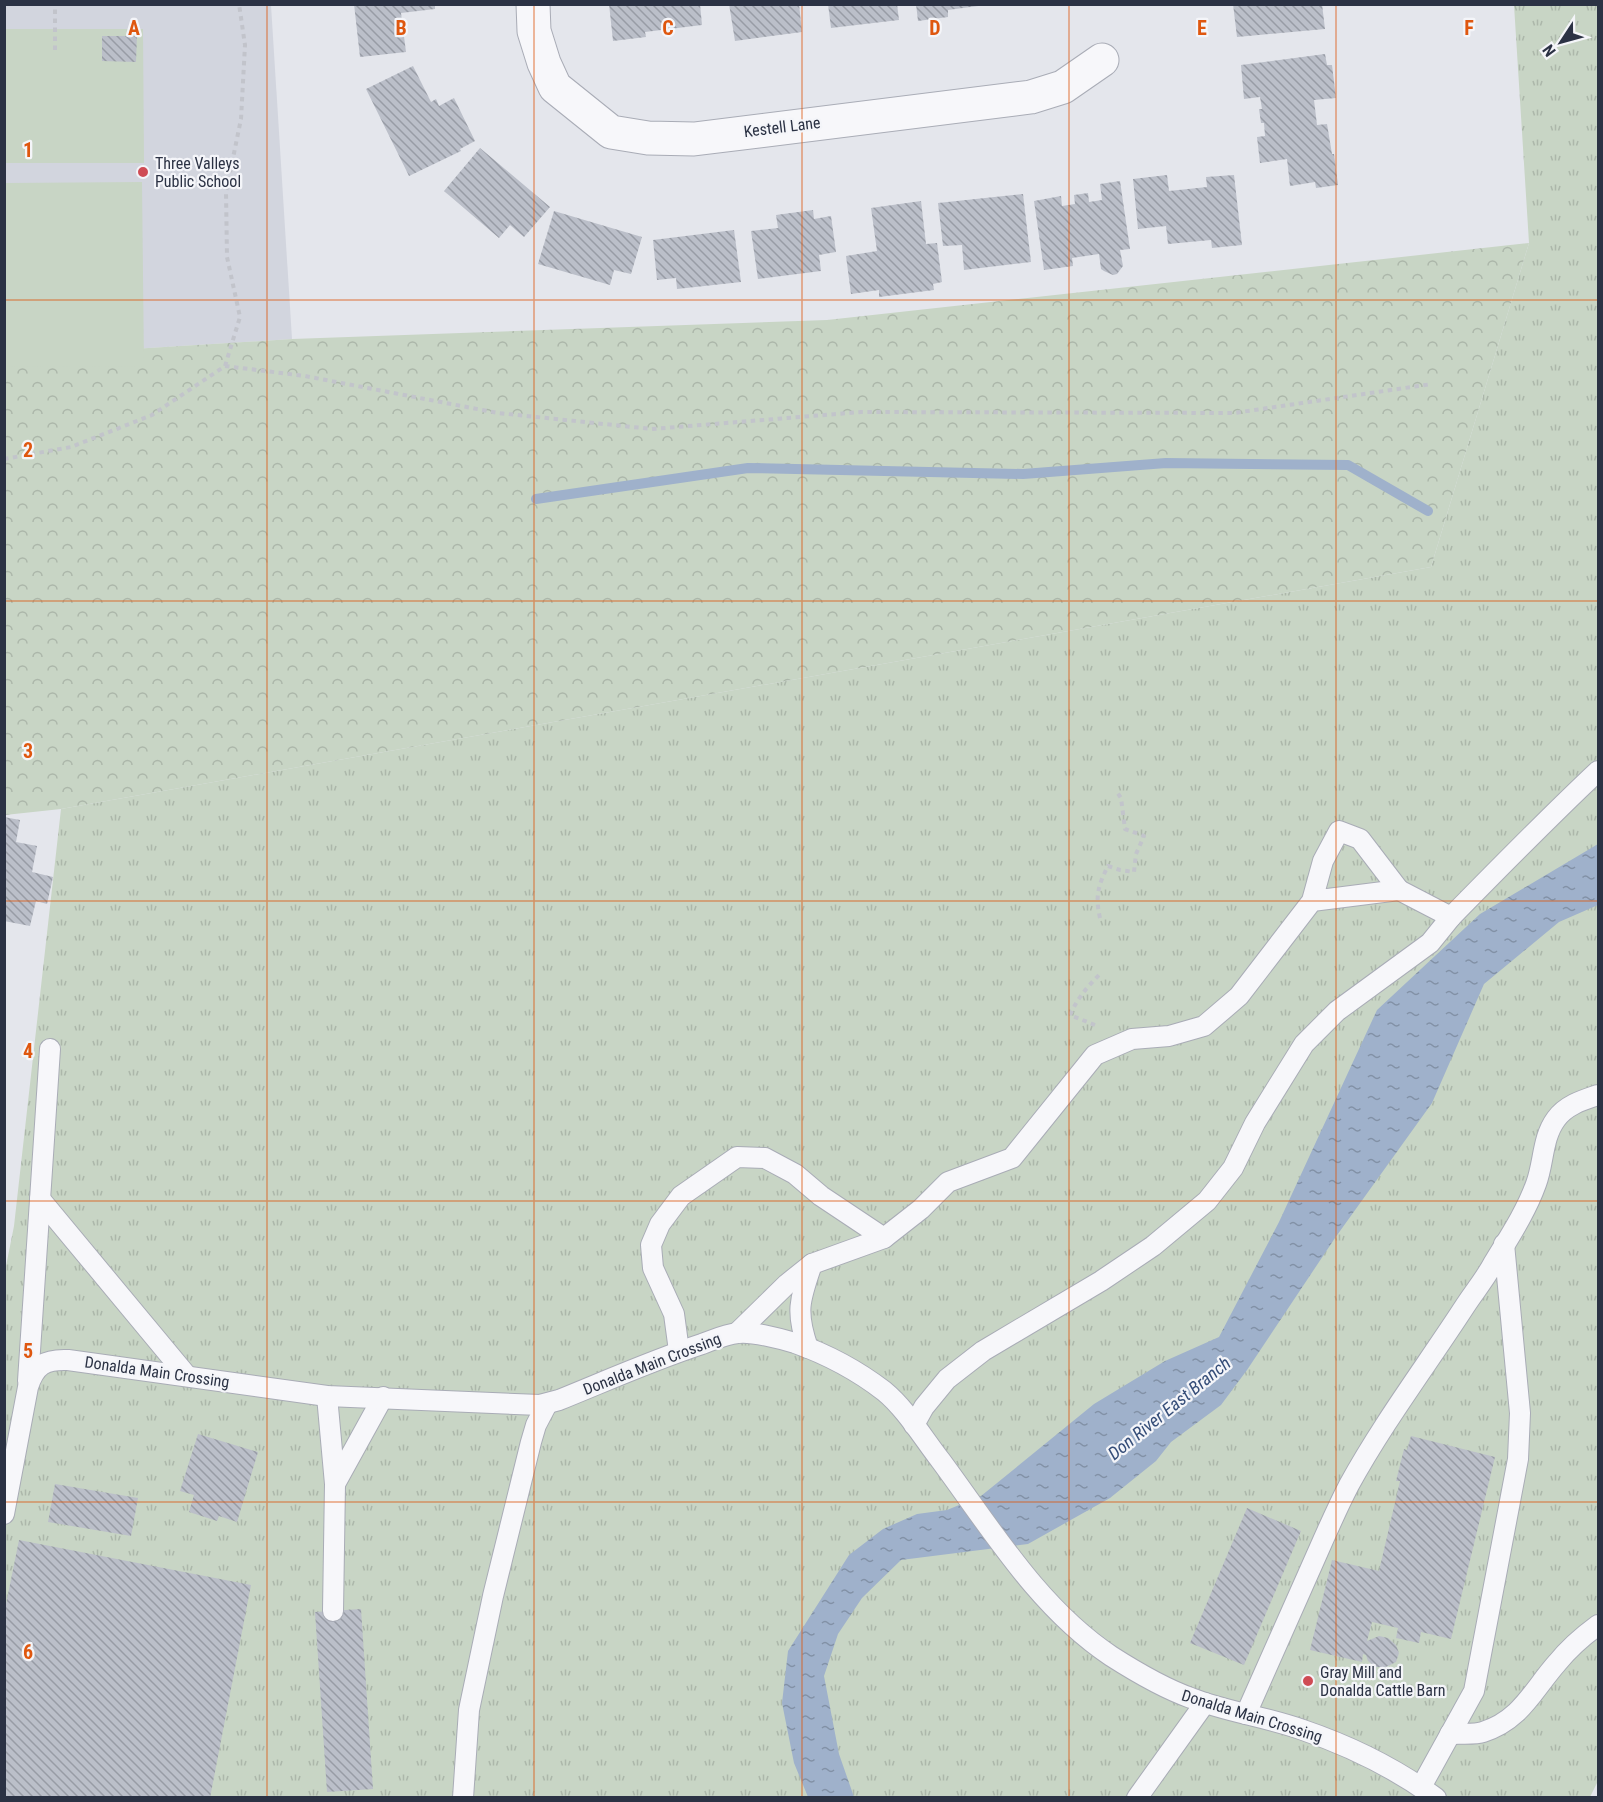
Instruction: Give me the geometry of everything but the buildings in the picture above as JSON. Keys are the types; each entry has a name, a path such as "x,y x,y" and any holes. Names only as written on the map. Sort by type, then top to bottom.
{"street":[{"name":"Kestell Lane","path":"533,4 534,31 544,63 555,87 611,132 648,138 693,139 1031,97 1063,87 1102,60"}],"lane":[{"path":"914,1425 924,1407 947,1379 983,1351 1101,1281 1153,1246 1207,1201 1233,1168 1255,1123 1304,1044 1337,1011 1430,943 1451,917 1550,816 1599,771"},
{"path":"738,1332 812,1264 884,1238 921,1209 948,1182 1012,1158 1095,1055 1132,1039 1169,1036 1204,1026 1239,996 1312,901 1323,861 1340,831 1359,839 1399,890 1451,917"},
{"path":"1312,901 1399,890"},
{"path":"28,1387 50,1049"},
{"path":"1246,1714 1349,1486 1396,1408 1492,1266 1529,1200 1536,1183 1548,1132 1558,1117 1570,1107 1599,1095"},
{"path":"679,1351 674,1314 653,1268 651,1245 660,1224 681,1197 737,1157 765,1158 795,1174 821,1196 884,1238"},
{"path":"40,1199 187,1376"},
{"path":"1428,1792 1450,1734 1474,1691 1520,1446 1520,1413 1504,1244"},
{"path":"808,1348 800,1327 800,1299 812,1264"},
{"name":"Donalda Main Crossing","path":"4,1514 28,1387 32,1374 47,1362 60,1360 327,1396 540,1405 679,1351 738,1332 786,1340 808,1348 862,1376 894,1401 1034,1587 1057,1613 1111,1656 1165,1688 1205,1703 1301,1729 1339,1743 1374,1760 1428,1792"},
{"path":"327,1396 335,1484 333,1611"},
{"path":"335,1484 383,1398"},
{"path":"463,1797 469,1710 493,1596 531,1442 536,1425 547,1404"},
{"path":"1450,1734 1482,1732 1512,1718 1556,1663 1581,1637 1599,1625"},
{"path":"1137,1797 1205,1703"}],"path":[{"path":"55,4 55,50"},
{"path":"4,459 71,447 152,415 225,366 240,317 227,257 226,192 242,108 245,45 239,4"},
{"path":"225,366 305,376 498,413 652,429 861,412 1234,413 1432,384"},
{"path":"1100,918 1096,901 1099,885 1108,866 1134,872 1136,854 1144,836 1125,829 1121,798 1117,792"},
{"path":"1070,1015 1087,987 1100,974"}],"shaded area":[{"name":"Three Valleys Public School","path":"5,5 271,5 292,339 5,357"}],"green space":[{"path":"1514,5 1598,5 1598,1781 1590,1797 5,1798 5,1271 14,1226 61,809 1431,567 1529,243"},
{"path":"4,29 143,29 144,163 5,163"},
{"path":"142,182 144,366 5,367 5,183"},
{"path":"1529,243 1431,567 61,809 5,815 5,357 292,339 827,320"}],"water":[{"name":"Don River East Branch","path":"1598,844 1598,905 1559,922 1484,984 1432,1103 1335,1238 1221,1405 1171,1442 1156,1461 1110,1498 1028,1544 901,1560 862,1598 838,1634 824,1676 839,1754 854,1797 808,1797 794,1763 782,1703 788,1651 849,1555 883,1529 917,1514 947,1510 981,1496 1094,1404 1165,1361 1219,1337 1279,1222 1377,1010 1480,914"}],"waterway":[{"path":"536,499 748,468 1023,474 1166,463 1348,465 1428,511"}],"place":[{"name":"Three Valleys Public School","path":"143,172"},
{"name":"Gray Mill and Donalda Cattle Barn","path":"1308,1681"}]}
